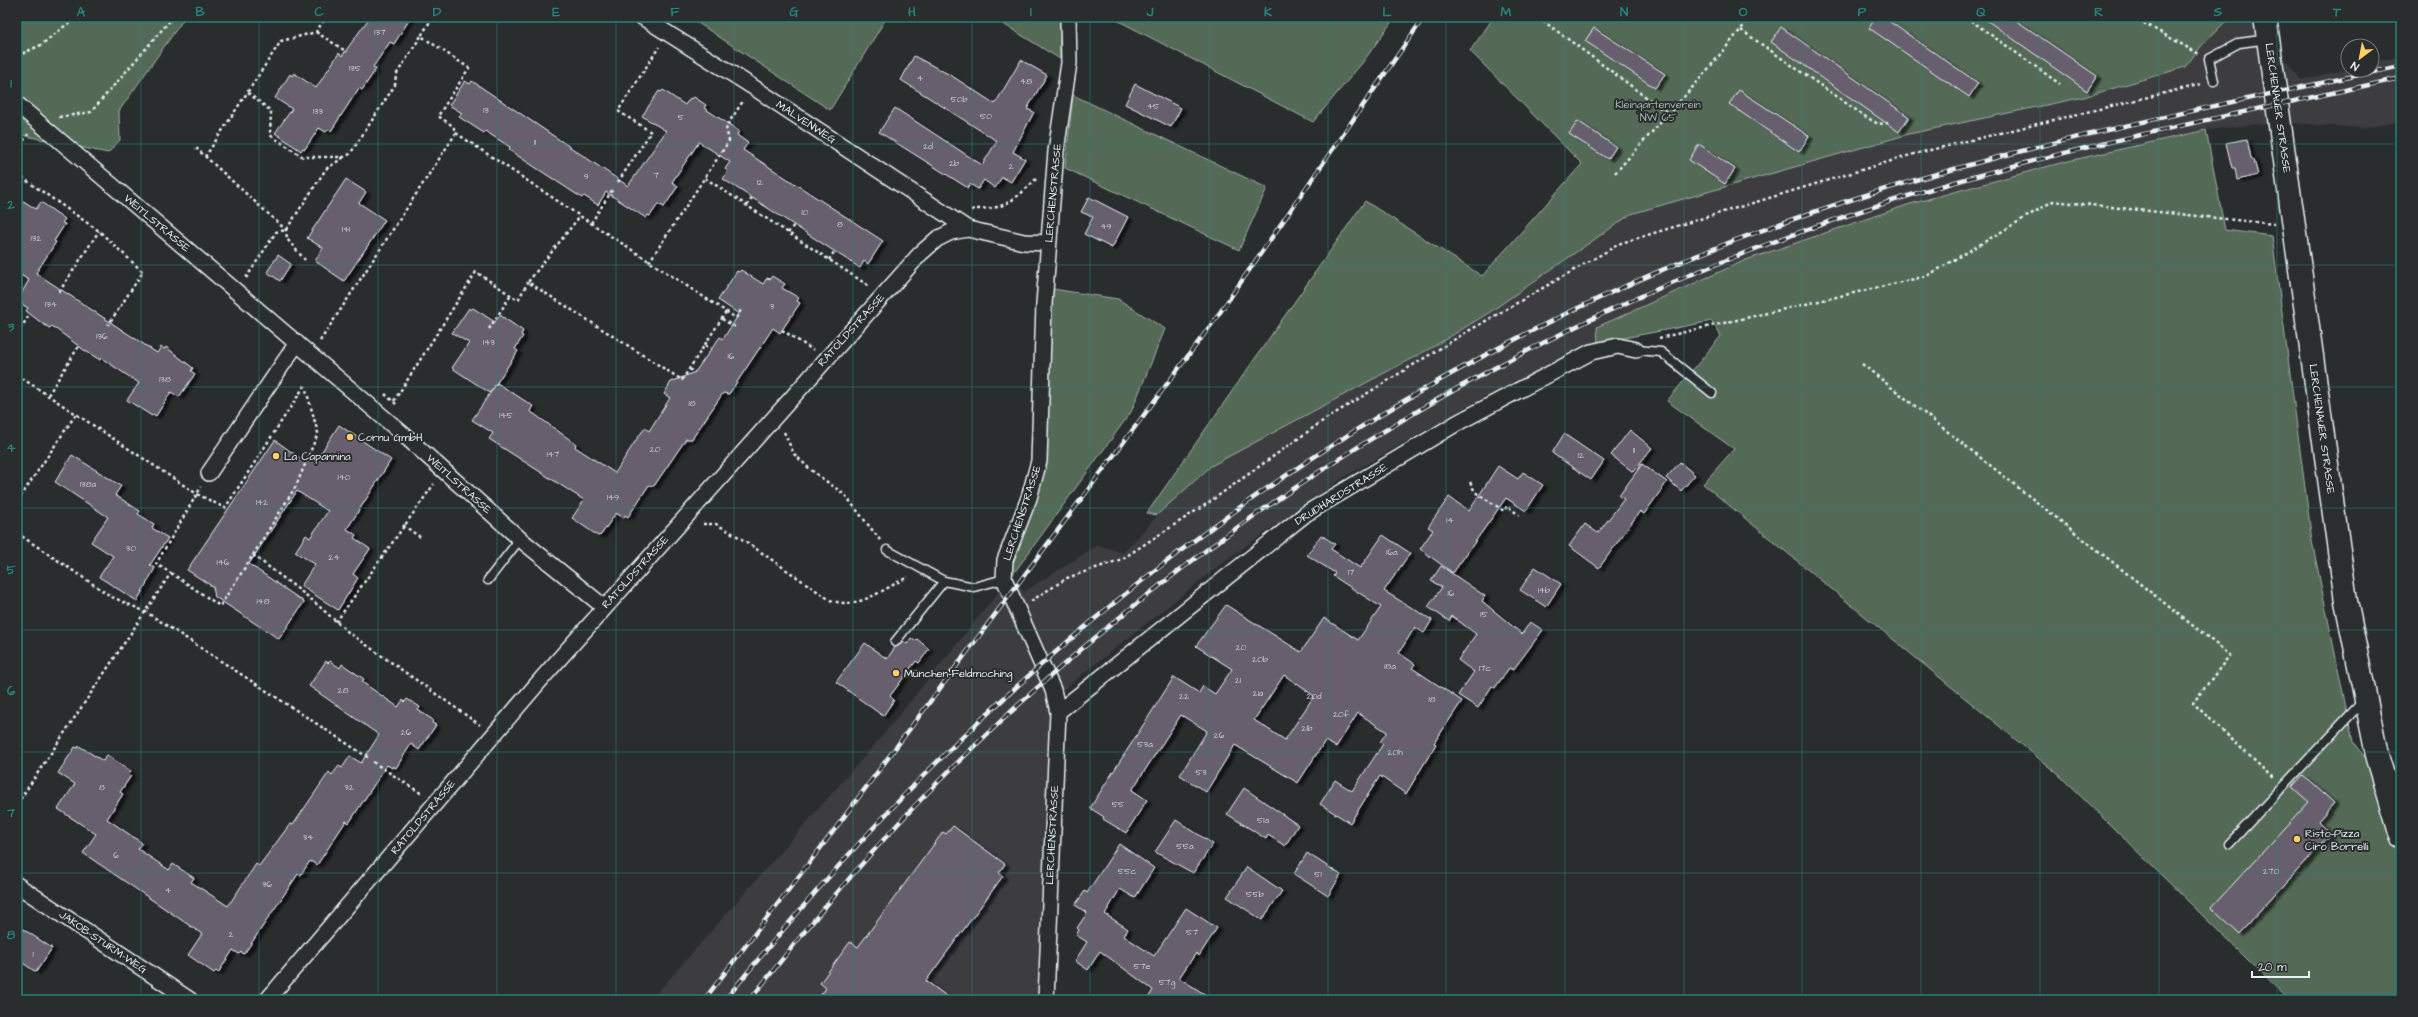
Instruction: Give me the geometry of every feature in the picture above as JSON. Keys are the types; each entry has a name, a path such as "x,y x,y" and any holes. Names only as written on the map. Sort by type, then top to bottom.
{"main road":[{"name":"LERCHENAUER STRASSE","path":"2265,17 2346,601 2366,698 2393,784 2401,836"}],"street":[{"name":"MALVENWEG","path":"642,17 753,87 968,229"},
{"name":"LERCHENSTRASSE","path":"1046,1000 1058,712 1053,690 1004,579 1005,560 1029,498 1039,460 1044,304 1056,151 1069,63 1068,17"},
{"name":"WEITLSTRASSE","path":"17,104 298,343 520,539 604,607"},
{"name":"RATOLDSTRASSE","path":"267,1000 604,607 825,358 920,254 937,239 951,232 968,229 1024,242 1048,243"},
{"path":"209,472 298,343"},
{"name":"DRUDHARDSTRASSE","path":"1058,712 1307,513 1457,423 1591,352 1618,346 1636,350"},
{"name":"JAKOB-STURM-WEG","path":"18,888 190,1000"}],"lane":[{"path":"2214,81 2209,59 2239,43 2269,39"},
{"path":"1636,350 1660,352 1712,393"},
{"path":"488,580 520,539"},
{"path":"887,550 944,581 974,587 1004,579"},
{"path":"896,642 944,581"},
{"path":"2229,844 2366,698"}],"path":[{"path":"17,56 41,45 66,25 80,17"},
{"path":"17,151 37,121 90,112 173,17"},
{"path":"205,157 281,41 316,32 326,17"},
{"path":"305,260 287,239 286,230 326,168 350,154 394,86 396,75 433,17"},
{"path":"1538,17 1669,114"},
{"path":"1615,172 1669,114 1751,17"},
{"path":"1966,17 2060,84"},
{"path":"2133,17 2209,59"},
{"path":"2149,27 2156,17"},
{"path":"1741,30 1866,118 1878,124 1888,123"},
{"path":"316,32 347,52"},
{"path":"618,182 651,132 618,111 668,33"},
{"path":"421,36 469,68 438,116 453,126 456,134 726,312 736,318 741,310"},
{"path":"1019,612 1029,603 1067,578 1122,559 1211,501 1324,420 1548,283 1621,243 1914,154 2214,81"},
{"path":"649,262 729,141 726,126 753,87"},
{"path":"248,93 271,111 270,135 303,157 344,157"},
{"path":"311,355 456,134"},
{"path":"196,148 286,230"},
{"path":"17,174 99,231 142,272 108,325"},
{"path":"950,216 983,207 997,207 1022,192 1038,177"},
{"path":"705,178 882,296"},
{"path":"591,223 613,189"},
{"path":"747,206 752,198"},
{"path":"1636,350 1662,336 1928,276 2053,201 2275,224"},
{"path":"394,401 476,272 518,300 528,282 580,216"},
{"path":"788,233 794,225"},
{"path":"237,292 276,232 286,230"},
{"path":"59,292 99,231"},
{"path":"829,260 834,252"},
{"path":"528,282 682,380 726,312"},
{"path":"489,329 511,295"},
{"path":"17,334 30,314"},
{"path":"722,319 735,327"},
{"path":"782,330 825,358"},
{"path":"705,345 712,349"},
{"path":"48,395 79,346"},
{"path":"1862,364 2230,655 2193,703 2282,786"},
{"path":"689,368 695,372"},
{"path":"17,375 197,494 225,508 305,385 318,433 296,486 220,606 156,564 197,494 209,472"},
{"path":"17,502 76,414"},
{"path":"771,420 787,435 794,454 811,470 844,495 887,550"},
{"path":"336,622 403,525 444,471"},
{"path":"1470,482 1475,492 1504,511 1507,506 1519,515"},
{"path":"687,514 704,524 716,524 739,537 830,600 842,605 856,603 872,596 912,575 917,567"},
{"path":"403,525 420,537"},
{"path":"17,533 112,597 146,612 369,758"},
{"path":"253,555 336,622 494,734"},
{"path":"17,804 171,573"},
{"path":"373,762 436,803"}],"shaded area":[{"path":"2230,17 2250,17 2301,80 2340,71 2340,78 2380,78 2380,61 2401,56 2401,121 2365,128 2278,122 2206,130 2064,162 1910,204 1746,260 1598,327 1598,343 1475,402 1344,477 1225,561 1059,693 1050,1000 651,1000 884,734 1011,577 1024,592 1098,545 1123,553 1158,515 1210,466 1433,347 1490,312 1631,214 1909,134 2084,97 2185,67 2203,44"}],"green space":[{"path":"17,17 185,17 119,111 120,140 108,153 21,135 17,138"},
{"path":"689,17 887,17 830,110"},
{"path":"992,17 1071,17 1060,39 1060,59"},
{"path":"1111,17 1395,17 1363,62 1313,122"},
{"name":"Kleingartenverein NW 65","path":"1494,17 2230,17 2203,44 2185,67 2084,97 1909,134 1631,214 1490,312 1433,347 1211,466 1157,515 1147,513 1365,201 1482,276 1582,164 1470,51"},
{"path":"1073,95 1267,188 1239,250 1065,168"},
{"path":"2206,130 2225,230 2272,236 2312,541 2353,742 2401,804 2401,1000 2289,1000 2059,775 1703,484 1734,449 1667,401 1721,336 1712,321 1598,343 1597,327 1746,260 1910,204 2064,162"},
{"path":"1046,288 1118,299 1165,329 1131,412 1011,577 1002,567 1039,471"}],"building":[{"path":"370,17 411,17 394,44 390,42 373,67 376,69 362,90 359,88 331,131 328,130 326,132 319,128 305,149 303,148 301,151 275,133 292,109 275,98 290,74 292,76 294,73 316,88 339,53 342,56"},
{"path":"1876,17 1883,17 1978,83 1969,97 1869,28"},
{"path":"1982,17 2011,17 2097,76 2087,91"},
{"path":"1781,27 1909,117 1899,132 1771,42"},
{"path":"1594,28 1665,74 1655,88 1585,41"},
{"path":"914,56 952,76 995,104 1021,60 1047,75 1027,109 1034,112 1013,152 1025,159 1011,182 1002,177 995,188 984,180 978,189 970,184 968,188 879,132 895,108 982,165 997,141 901,80"},
{"path":"465,81 470,84 472,81 628,186 666,131 642,116 659,91 661,92 663,90 685,105 690,98 692,99 694,97 706,105 704,108 739,131 737,135 748,143 743,150 883,241 868,264 864,261 860,268 723,179 728,171 725,169 730,162 699,142 672,182 678,186 664,207 658,204 650,216 648,215 646,218 606,192 598,205 584,196 582,198 509,150 510,147 459,117 462,113 449,105"},
{"path":"1135,84 1181,108 1171,127 1125,104"},
{"path":"1739,90 1809,136 1799,152 1729,104"},
{"path":"1578,121 1616,147 1608,159 1569,134"},
{"path":"2247,139 2251,158 2254,160 2258,175 2237,180 2235,168 2232,168 2226,143"},
{"path":"1699,144 1735,169 1725,184 1689,160"},
{"path":"346,179 366,192 359,203 385,220 344,281 315,261 323,248 307,238"},
{"path":"17,197 36,209 41,202 65,219 62,223 65,224 54,241 56,242 36,273 157,353 161,347 165,349 166,347 193,368 191,371 195,374 179,397 171,392 156,416 153,414 152,416 127,400 139,383 101,358 100,360 84,350 52,326 50,328 43,324 26,311 28,308 17,301 29,280 17,273"},
{"path":"1089,197 1128,217 1112,248 1084,234 1093,217 1081,212"},
{"path":"278,255 291,264 280,281 267,272"},
{"path":"741,270 763,284 767,278 770,279 772,276 785,284 782,288 799,298 797,301 800,303 780,333 773,328 729,394 723,393 692,439 686,439 654,486 649,485 628,517 625,515 624,518 616,513 601,535 598,536 572,518 584,500 489,439 493,433 472,420 497,383 533,406 530,411 576,444 575,447 615,473 638,437 645,428 649,431 670,398 664,394 671,382 695,372 720,337 723,339 739,314 718,300 737,271 739,272"},
{"path":"469,308 471,310 473,308 495,322 500,315 523,331 521,335 523,336 515,349 518,351 490,393 452,368 469,343 452,333"},
{"path":"339,425 391,460 347,529 356,535 354,538 370,549 353,574 358,578 338,610 301,586 315,564 295,552 306,535 310,538 328,511 297,491 249,564 304,602 279,639 215,597 213,587 187,570 275,440 304,461 317,459"},
{"path":"1630,430 1652,448 1633,472 1611,455"},
{"path":"1564,434 1604,461 1591,480 1552,453"},
{"path":"72,455 121,486 115,495 140,511 138,514 154,524 152,528 168,538 150,565 155,568 137,601 99,577 113,556 91,542 108,517 55,482"},
{"path":"1680,462 1695,475 1681,491 1666,478"},
{"path":"1642,464 1667,482 1644,514 1640,511 1599,568 1569,546 1585,524 1598,533 1624,499 1619,496"},
{"path":"1498,466 1518,479 1523,472 1543,485 1526,511 1506,498 1453,573 1420,549 1433,530 1428,527 1449,497 1469,511"},
{"path":"1321,535 1335,544 1331,549 1360,568 1383,535 1410,553 1384,591 1432,620 1424,633 1415,627 1399,653 1415,664 1412,668 1462,701 1434,743 1436,744 1406,794 1380,776 1350,823 1320,804 1335,780 1352,791 1383,744 1380,742 1387,732 1358,713 1336,747 1325,741 1298,783 1235,745 1206,792 1180,775 1207,731 1181,715 1132,790 1147,800 1126,833 1103,819 1104,817 1090,808 1174,677 1199,693 1203,686 1215,694 1232,669 1196,646 1226,605 1301,652 1324,618 1358,640 1381,607 1333,576 1335,573 1307,555","holes":["1284,675 1314,696 1285,740 1254,720"]},
{"path":"1441,566 1485,596 1482,601 1522,634 1530,622 1543,630 1513,670 1509,668 1495,688 1492,686 1478,708 1458,695 1474,672 1458,660 1476,634 1452,616 1449,621 1428,607 1442,587 1431,581"},
{"path":"1535,567 1561,584 1546,607 1520,590"},
{"path":"911,638 915,641 917,639 929,649 919,663 916,661 890,696 894,700 883,716 836,682 865,643 887,659 895,647 903,641 907,644"},
{"path":"326,661 328,663 330,661 340,668 342,664 364,679 362,682 398,707 403,700 405,702 407,699 420,707 418,710 433,720 432,723 436,725 419,750 411,744 396,768 393,766 392,768 387,765 349,823 346,821 317,865 310,861 300,876 298,874 244,954 241,952 239,954 233,950 218,973 216,971 214,973 188,955 202,934 83,853 96,834 58,809 75,784 58,773 75,747 78,748 79,746 103,761 107,755 131,771 129,774 131,776 120,792 123,794 107,819 142,843 138,849 169,870 173,864 194,878 191,882 228,906 256,864 259,866 290,824 293,825 329,772 332,775 339,766 342,768 350,756 361,763 379,735 309,686"},
{"path":"2303,775 2334,803 2318,821 2331,834 2239,934 2211,908 2309,802 2292,787"},
{"path":"1244,788 1298,825 1285,846 1268,835 1266,839 1227,814"},
{"path":"1176,820 1213,844 1193,873 1155,852"},
{"path":"953,826 1005,864 999,873 1003,876 926,981 952,1000 817,1000 826,988 820,983 850,942 858,947 943,832 946,834"},
{"path":"1119,844 1154,868 1135,898 1120,889 1105,914 1128,929 1124,936 1154,956 1186,908 1217,928 1199,956 1196,953 1179,978 1214,1000 1147,1000 1153,990 1100,951 1088,970 1075,961 1087,942 1076,935 1079,930 1077,928 1087,913 1075,905 1085,891 1087,893"},
{"path":"1307,853 1341,875 1328,896 1294,874"},
{"path":"1247,867 1282,891 1262,920 1227,897"},
{"path":"17,925 52,948 36,972 17,959"}],"railway":[{"path":"704,1000 832,833 1214,321 1424,17"},
{"path":"725,1000 798,912 901,798 1027,678 1131,590 1239,508 1353,432 1470,363 1591,302 1716,248 1844,202 1982,161 2051,144 2191,111 2401,66"},
{"path":"750,1000 819,914 890,832 941,779 1038,687 1141,600 1248,520 1360,446 1475,378 1595,318 1717,264 1843,217 1912,195 2050,157 2190,124 2401,78"}],"place":[{"name":"Cornu GmbH","path":"350,437"},
{"name":"La Capannina","path":"276,456"},
{"name":"München-Feldmoching","path":"896,673"},
{"name":"Risto-Pizza Ciro Borrelli","path":"2297,839"}]}
